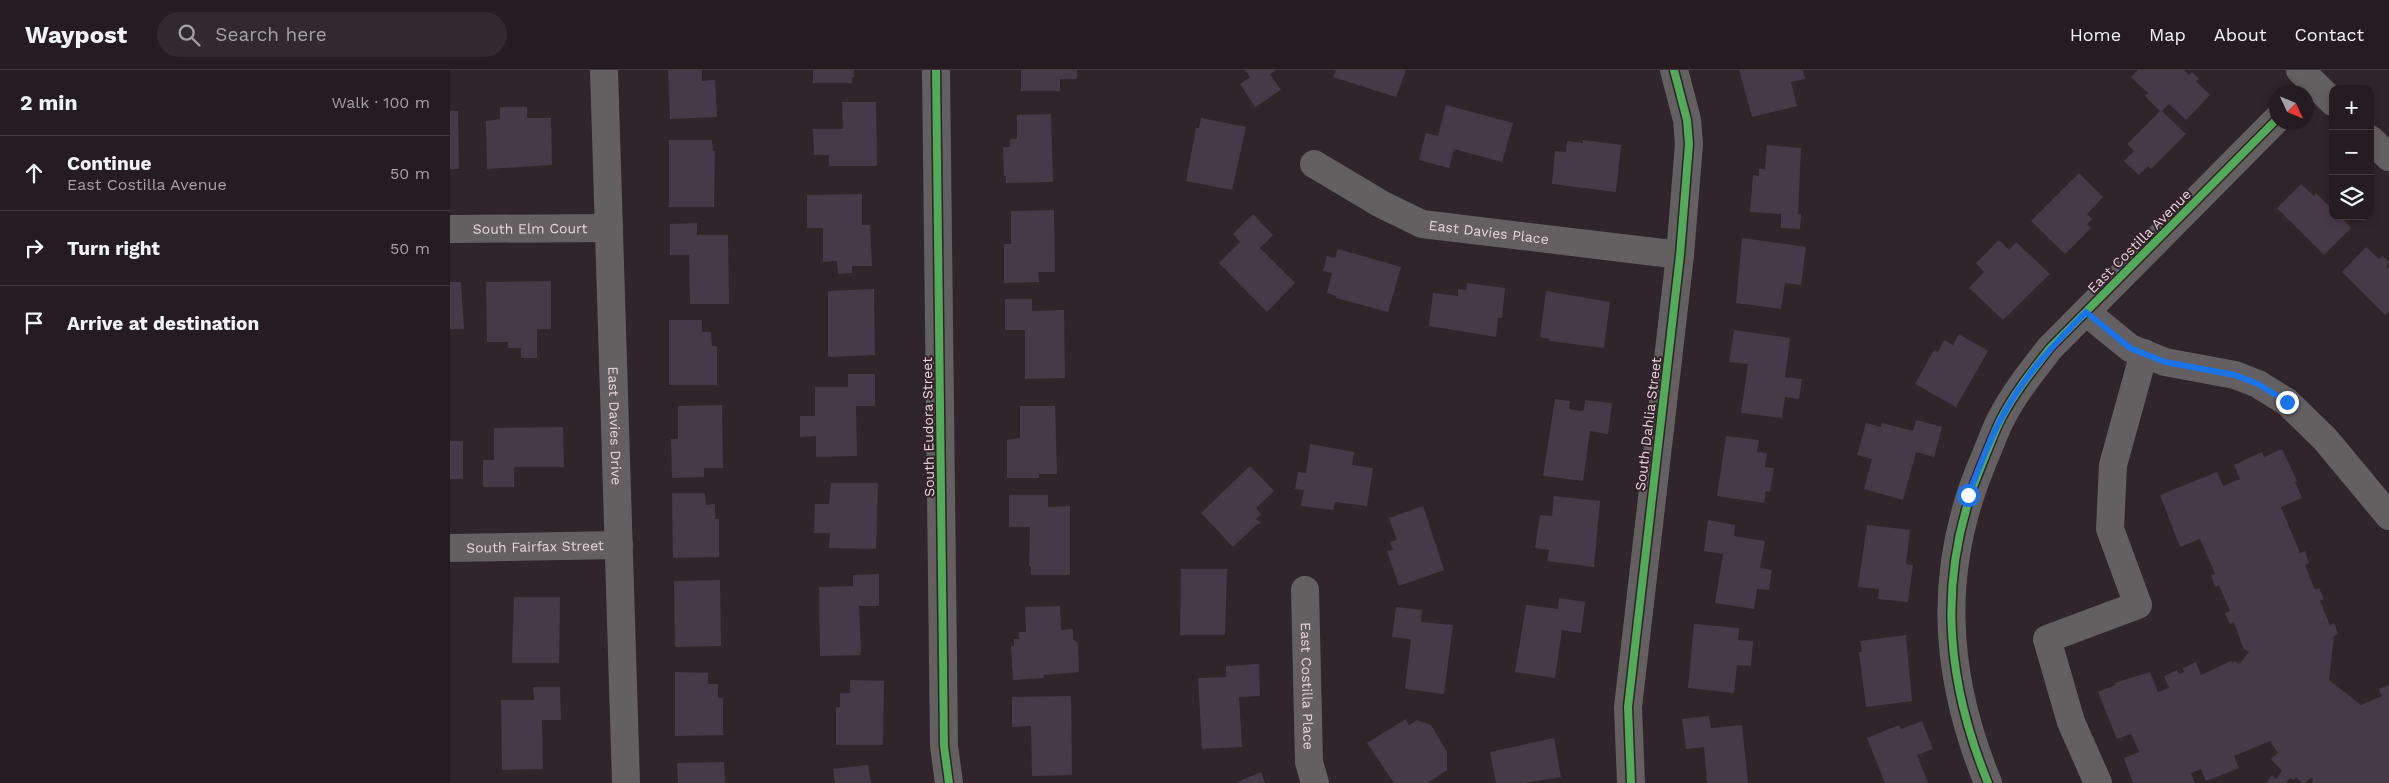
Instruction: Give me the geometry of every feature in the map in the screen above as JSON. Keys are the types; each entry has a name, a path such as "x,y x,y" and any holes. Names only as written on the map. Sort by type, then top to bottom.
{"street":[{"name":"East Davies Drive","path":"604,70 626,783"},
{"name":"South Eudora Street","path":"936,70 944,746 950,783"},
{"name":"South Dahlia Street","path":"1631,783 1628,706 1680,255 1689,144 1687,120 1674,70"},
{"path":"2311,79 2329,98"},
{"name":"East Costilla Avenue","path":"1988,783 1973,746 1960,697 1954,662 1951,607 1955,557 1968,495 2001,418 2024,382 2050,348 2269,127"},
{"path":"2374,142 2389,157"},
{"name":"East Davies Place","path":"1314,164 1382,204 1422,224 1680,255"},
{"name":"South Elm Court","path":"450,229 609,228"},
{"path":"2086,312 2130,348 2165,362 2235,375 2258,384 2287,402 2325,438 2389,516"},
{"path":"2098,783 2071,722 2047,639 2138,605 2110,529 2113,465 2144,353"},
{"name":"South Fairfax Street","path":"450,548 619,545"},
{"name":"East Costilla Place","path":"1306,590 1309,762 1315,783"}],"building":[{"path":"668,70 702,70 702,81 715,80 717,117 670,119"},
{"path":"813,70 854,70 854,77 852,77 852,83 813,83"},
{"path":"1021,70 1077,70 1077,79 1060,79 1060,91 1021,91"},
{"path":"1245,70 1276,70 1270,74 1281,90 1255,107 1240,84 1250,77"},
{"path":"1336,70 1406,70 1396,97 1333,77"},
{"path":"1739,70 1803,70 1805,79 1791,82 1797,106 1752,117"},
{"path":"2138,70 2184,70 2189,75 2192,72 2199,79 2196,81 2210,95 2186,120 2169,104 2162,111 2186,134 2151,169 2148,166 2139,175 2124,161 2134,151 2127,144 2160,111 2145,96 2148,93 2131,77"},
{"path":"842,102 876,102 877,166 829,166 829,155 814,155 813,129 843,129"},
{"path":"1446,105 1513,123 1502,162 1454,149 1449,168 1419,160 1426,133 1438,136"},
{"path":"500,107 527,107 527,118 551,118 552,165 487,169 486,121 500,119"},
{"path":"450,111 458,111 459,169 450,169"},
{"path":"1051,114 1053,182 1006,183 1003,147 1010,147 1010,139 1017,139 1017,115"},
{"path":"1201,118 1246,127 1232,190 1186,181 1196,128 1199,128"},
{"path":"669,140 712,140 713,151 715,151 714,207 669,207"},
{"path":"1583,140 1621,145 1616,192 1552,184 1555,151 1566,152 1567,141 1583,143"},
{"path":"1767,145 1801,148 1798,214 1801,214 1800,229 1781,228 1781,214 1750,212 1753,175 1759,176 1759,169 1765,169"},
{"path":"2079,173 2103,197 2087,214 2092,219 2087,224 2091,228 2065,254 2031,221"},
{"path":"2301,184 2314,196 2316,193 2329,206 2329,220 2344,220 2351,228 2324,255 2277,208"},
{"path":"862,194 862,225 870,225 872,266 852,266 852,273 838,274 837,261 823,262 823,228 807,228 807,195"},
{"path":"1054,210 1055,272 1038,272 1039,282 1004,283 1004,244 1011,244 1011,211"},
{"path":"1253,214 1273,235 1260,248 1295,283 1267,312 1219,263 1240,242 1233,234"},
{"path":"697,223 697,235 728,235 729,304 690,304 689,255 670,255 670,224"},
{"path":"1742,238 1806,247 1801,285 1785,283 1781,309 1736,303"},
{"path":"1999,240 2009,250 2016,242 2050,274 2003,320 1969,288 1984,272 1976,263"},
{"path":"2366,247 2379,259 2383,256 2389,262 2387,267 2389,269 2389,311 2385,315 2342,272"},
{"path":"1338,249 1401,267 1388,312 1336,298 1336,296 1327,293 1332,273 1323,271 1327,256 1335,258"},
{"path":"551,281 551,329 537,329 537,358 521,358 521,348 508,348 508,342 487,342 486,282"},
{"path":"450,282 461,282 464,329 450,329"},
{"path":"1467,283 1505,288 1502,318 1498,318 1496,337 1429,326 1433,293 1458,296 1458,289 1466,290"},
{"path":"874,289 875,355 828,357 828,291"},
{"path":"1546,291 1610,302 1604,348 1549,341 1550,339 1540,337"},
{"path":"1005,299 1032,299 1032,311 1064,310 1065,378 1025,379 1025,330 1005,330"},
{"path":"669,320 702,320 702,332 711,332 712,346 717,346 717,385 669,385"},
{"path":"1734,330 1790,338 1785,377 1802,379 1799,399 1785,397 1782,418 1741,413 1748,364 1729,362"},
{"path":"1959,334 1988,351 1956,407 1915,384 1934,350 1938,352 1944,340 1953,345"},
{"path":"848,374 875,374 875,406 856,406 857,456 816,457 816,436 800,437 800,416 815,416 815,387 848,387"},
{"path":"1555,399 1570,401 1569,409 1580,411 1584,410 1585,400 1612,403 1608,434 1590,431 1583,481 1543,476"},
{"path":"722,405 723,468 704,468 704,477 672,478 671,439 678,439 678,406"},
{"path":"1020,406 1055,406 1057,474 1039,474 1039,478 1007,478 1007,440 1020,438"},
{"path":"1916,420 1942,427 1934,457 1916,452 1903,500 1864,489 1872,459 1857,455 1866,423 1881,427 1882,423 1913,431"},
{"path":"563,427 564,467 514,467 514,487 483,487 483,460 494,460 494,428"},
{"path":"1726,436 1759,440 1757,452 1767,453 1765,467 1774,468 1770,492 1766,491 1764,503 1717,496"},
{"path":"450,441 463,441 463,479 450,479"},
{"path":"1310,444 1354,452 1352,465 1373,468 1367,506 1335,502 1333,510 1301,506 1304,490 1295,489 1298,472 1306,473"},
{"path":"2282,449 2297,481 2295,482 2302,498 2281,507 2300,553 2305,551 2309,563 2305,565 2315,590 2319,588 2324,599 2320,601 2330,625 2334,623 2338,634 2334,636 2329,680 2361,705 2382,696 2379,689 2389,685 2389,783 2312,783 2313,779 2310,778 2305,783 2302,783 2296,777 2293,780 2290,778 2286,783 2266,783 2272,775 2276,779 2282,771 2271,759 2278,753 2270,741 2234,756 2239,768 2206,781 2201,769 2191,773 2195,783 2133,783 2124,758 2139,752 2131,734 2117,739 2098,692 2115,685 2114,683 2150,672 2158,692 2169,688 2164,676 2177,670 2179,674 2184,672 2183,668 2196,662 2201,675 2231,661 2232,663 2235,661 2239,664 2249,652 2243,648 2234,622 2230,624 2225,613 2230,611 2219,585 2215,587 2211,575 2215,574 2200,539 2180,547 2160,495 2217,472 2223,486 2240,479 2234,465 2262,452 2264,457"},
{"path":"1250,466 1274,491 1256,508 1261,514 1256,519 1261,523 1256,525 1233,547 1201,513"},
{"path":"831,483 878,483 876,549 829,548 830,533 814,533 815,504 829,504"},
{"path":"672,493 705,493 706,505 715,504 715,519 719,519 719,557 673,558"},
{"path":"1009,495 1048,495 1048,507 1070,506 1070,575 1031,575 1031,566 1029,566 1030,527 1009,527"},
{"path":"1554,496 1600,501 1594,567 1547,561 1549,550 1535,548 1540,515 1552,516"},
{"path":"1423,506 1444,570 1399,586 1387,551 1393,550 1390,542 1397,540 1389,518"},
{"path":"1708,520 1735,525 1734,536 1765,541 1760,568 1772,570 1769,590 1757,589 1754,609 1715,603 1723,554 1704,551"},
{"path":"1867,525 1910,530 1906,564 1913,565 1908,602 1878,599 1879,589 1858,587"},
{"path":"1181,569 1227,569 1225,635 1180,635"},
{"path":"879,574 879,606 859,606 860,655 820,656 819,587 853,586 853,575"},
{"path":"720,580 721,646 675,647 674,581"},
{"path":"514,597 560,597 559,663 512,663"},
{"path":"1559,598 1585,602 1581,633 1562,630 1555,678 1515,672 1526,605 1558,609"},
{"path":"1060,606 1061,630 1073,629 1073,639 1078,643 1079,672 1043,675 1044,678 1013,680 1011,646 1014,646 1014,639 1019,639 1019,632 1026,632 1025,607"},
{"path":"1396,607 1422,610 1421,622 1453,625 1444,694 1405,689 1411,639 1392,637"},
{"path":"1694,624 1739,628 1738,640 1753,641 1751,666 1737,665 1734,693 1688,688"},
{"path":"1906,635 1912,701 1866,707 1859,652 1862,652 1860,641"},
{"path":"1259,664 1260,696 1239,697 1242,747 1202,749 1198,678 1226,677 1226,666"},
{"path":"675,672 708,673 708,684 718,684 718,698 723,698 723,735 675,736"},
{"path":"850,680 884,681 883,745 836,745 836,707 840,707 840,693 850,693"},
{"path":"533,687 560,687 561,720 542,720 543,769 502,770 501,700 534,700"},
{"path":"1071,696 1072,775 1032,776 1031,726 1012,727 1012,697"},
{"path":"1709,716 1711,728 1742,725 1748,783 1707,783 1704,747 1686,749 1682,719"},
{"path":"1406,719 1409,725 1417,720 1431,725 1447,752 1447,770 1427,783 1394,783 1367,743"},
{"path":"1922,721 1933,749 1917,755 1928,783 1885,783 1867,738 1899,725 1901,729"},
{"path":"1554,738 1561,777 1525,783 1496,783 1490,752"},
{"path":"724,762 725,783 678,783 677,763"},
{"path":"868,765 871,783 835,783 833,769"},
{"path":"1261,772 1265,783 1235,783"}],"cycle path":[{"path":"936,70 944,746 949,783"},
{"path":"1631,783 1628,707 1680,255 1689,144 1687,120 1674,70"},
{"path":"1988,783 1973,742 1962,701 1955,661 1952,621 1953,581 1958,541 1969,500 1997,427 2018,390 2050,348 2269,127"}],"route":[{"path":"1968,495 2001,418 2024,382 2050,348 2086,312 2130,348 2165,362 2235,375 2258,384 2287,402"}]}
